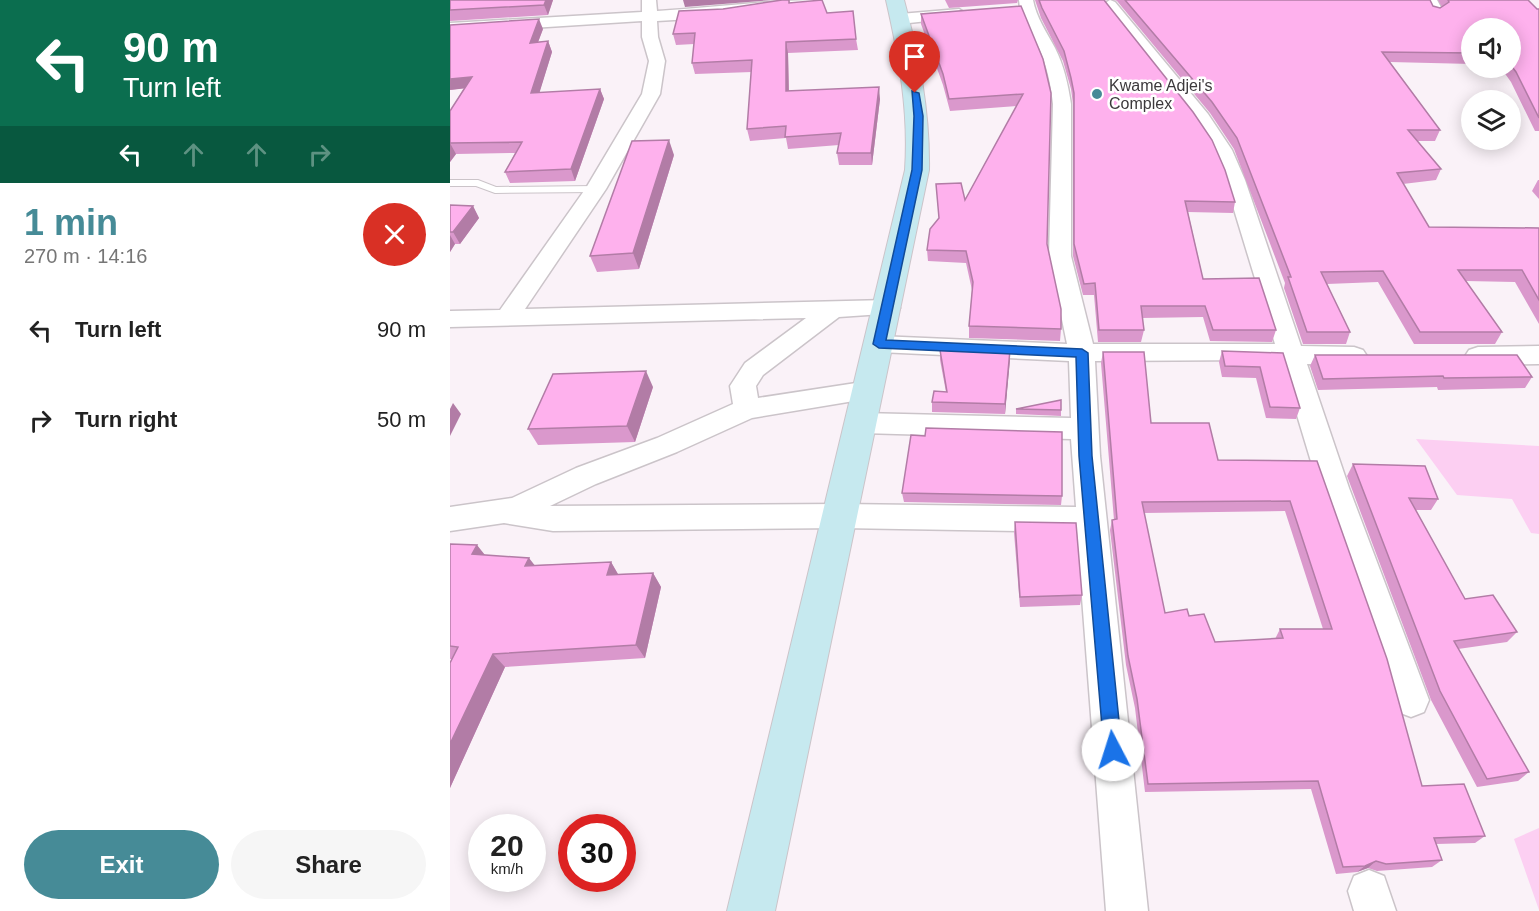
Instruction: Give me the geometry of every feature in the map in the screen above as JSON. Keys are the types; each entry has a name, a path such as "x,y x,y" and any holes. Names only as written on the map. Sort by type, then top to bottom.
{"street":[{"path":"450,28 650,4 725,12 813,0"},
{"path":"508,316 596,189 651,94 657,61 650,37 650,4"},
{"path":"1110,5 1201,118 1222,150 1235,180 1334,488 1411,700"},
{"path":"1023,6 1048,51 1059,81 1062,104 1060,256 1082,353 1092,520 1127,911"},
{"path":"751,911 888,308 917,170 919,116 908,49 898,9 969,14"},
{"path":"450,318 888,308"},
{"path":"747,409 743,386 754,369 832,310"},
{"path":"879,344 1082,353 1248,351 1372,356"},
{"path":"1456,356 1539,356"},
{"path":"507,512 586,476 667,445 747,409 869,390"},
{"path":"862,423 1085,429"},
{"path":"450,519 507,512 553,519 841,516 1092,520"}],"lane":[{"path":"450,183 478,183 495,190 596,189"}],"shaded area":[{"path":"1416,439 1539,446 1539,534 1531,533 1512,499 1457,495"},
{"path":"1539,828 1539,910 1514,839"}],"building":[{"path":"450,0 546,0 544,5 450,10"},
{"path":"789,0 789,3 822,0 827,13 853,11 856,39 786,42 786,91 879,87 871,153 837,153 841,133 785,137 786,126 747,129 752,60 692,63 695,33 673,34 679,11 723,9"},
{"path":"1039,0 1104,0 1193,112 1212,140 1235,202 1185,201 1203,279 1259,278 1276,330 1213,330 1205,306 1141,306 1144,330 1099,330 1095,283 1084,284 1074,244 1074,93 1064,51"},
{"path":"1125,0 1430,0 1433,6 1440,8 1449,2 1448,0 1528,0 1539,9 1539,118 1519,78 1521,78 1521,18 1461,18 1461,53 1382,52 1440,130 1408,130 1441,169 1397,173 1429,227 1539,228 1539,300 1522,270 1458,270 1502,332 1420,332 1383,271 1321,272 1350,332 1307,332 1288,277 1291,277 1237,138 1212,102"},
{"path":"1021,6 1043,59 1051,93 1047,244 1061,309 1061,329 969,326 973,282 966,251 927,250 930,229 939,218 936,184 961,183 965,200 1023,94 949,99 943,74 921,14"},
{"path":"539,19 530,43 548,41 531,93 600,89 571,169 505,172 522,142 450,143 450,111 472,77 450,79 450,25"},
{"path":"669,140 633,253 590,256 632,141"},
{"path":"450,205 473,206 453,232 450,232"},
{"path":"960,348 1010,350 1005,404 932,402 934,391 947,392 940,350"},
{"path":"1222,351 1283,353 1300,408 1270,407 1260,367 1225,366"},
{"path":"1103,352 1144,352 1151,423 1209,423 1218,460 1317,461 1387,659 1422,786 1464,784 1485,836 1434,838 1442,860 1386,864 1376,861 1365,866 1343,867 1318,781 1148,784 1137,699 1128,656 1112,520 1117,519","holes":["1290,501 1332,629 1280,629 1283,638 1215,642 1204,614 1189,616 1187,609 1165,613 1142,502"]},
{"path":"1315,355 1517,355 1532,377 1444,378 1443,376 1323,379"},
{"path":"646,371 627,426 528,429 553,374"},
{"path":"1061,400 1061,410 1016,409"},
{"path":"926,428 1062,432 1062,496 902,493 911,435 925,436"},
{"path":"1353,464 1425,466 1438,499 1409,498 1465,599 1493,595 1517,632 1454,641 1529,772 1487,779 1440,691"},
{"path":"1015,522 1076,523 1082,595 1020,597"},
{"path":"450,544 477,545 472,554 529,558 525,566 611,562 607,575 653,573 636,645 493,654 450,744 450,663 458,647 450,646"}],"place":[{"name":"Kwame Adjei's Complex","path":"1097,94"}],"route":[{"path":"915,93 919,116 917,170 879,344 1082,353 1086,456 1113,750"}]}
